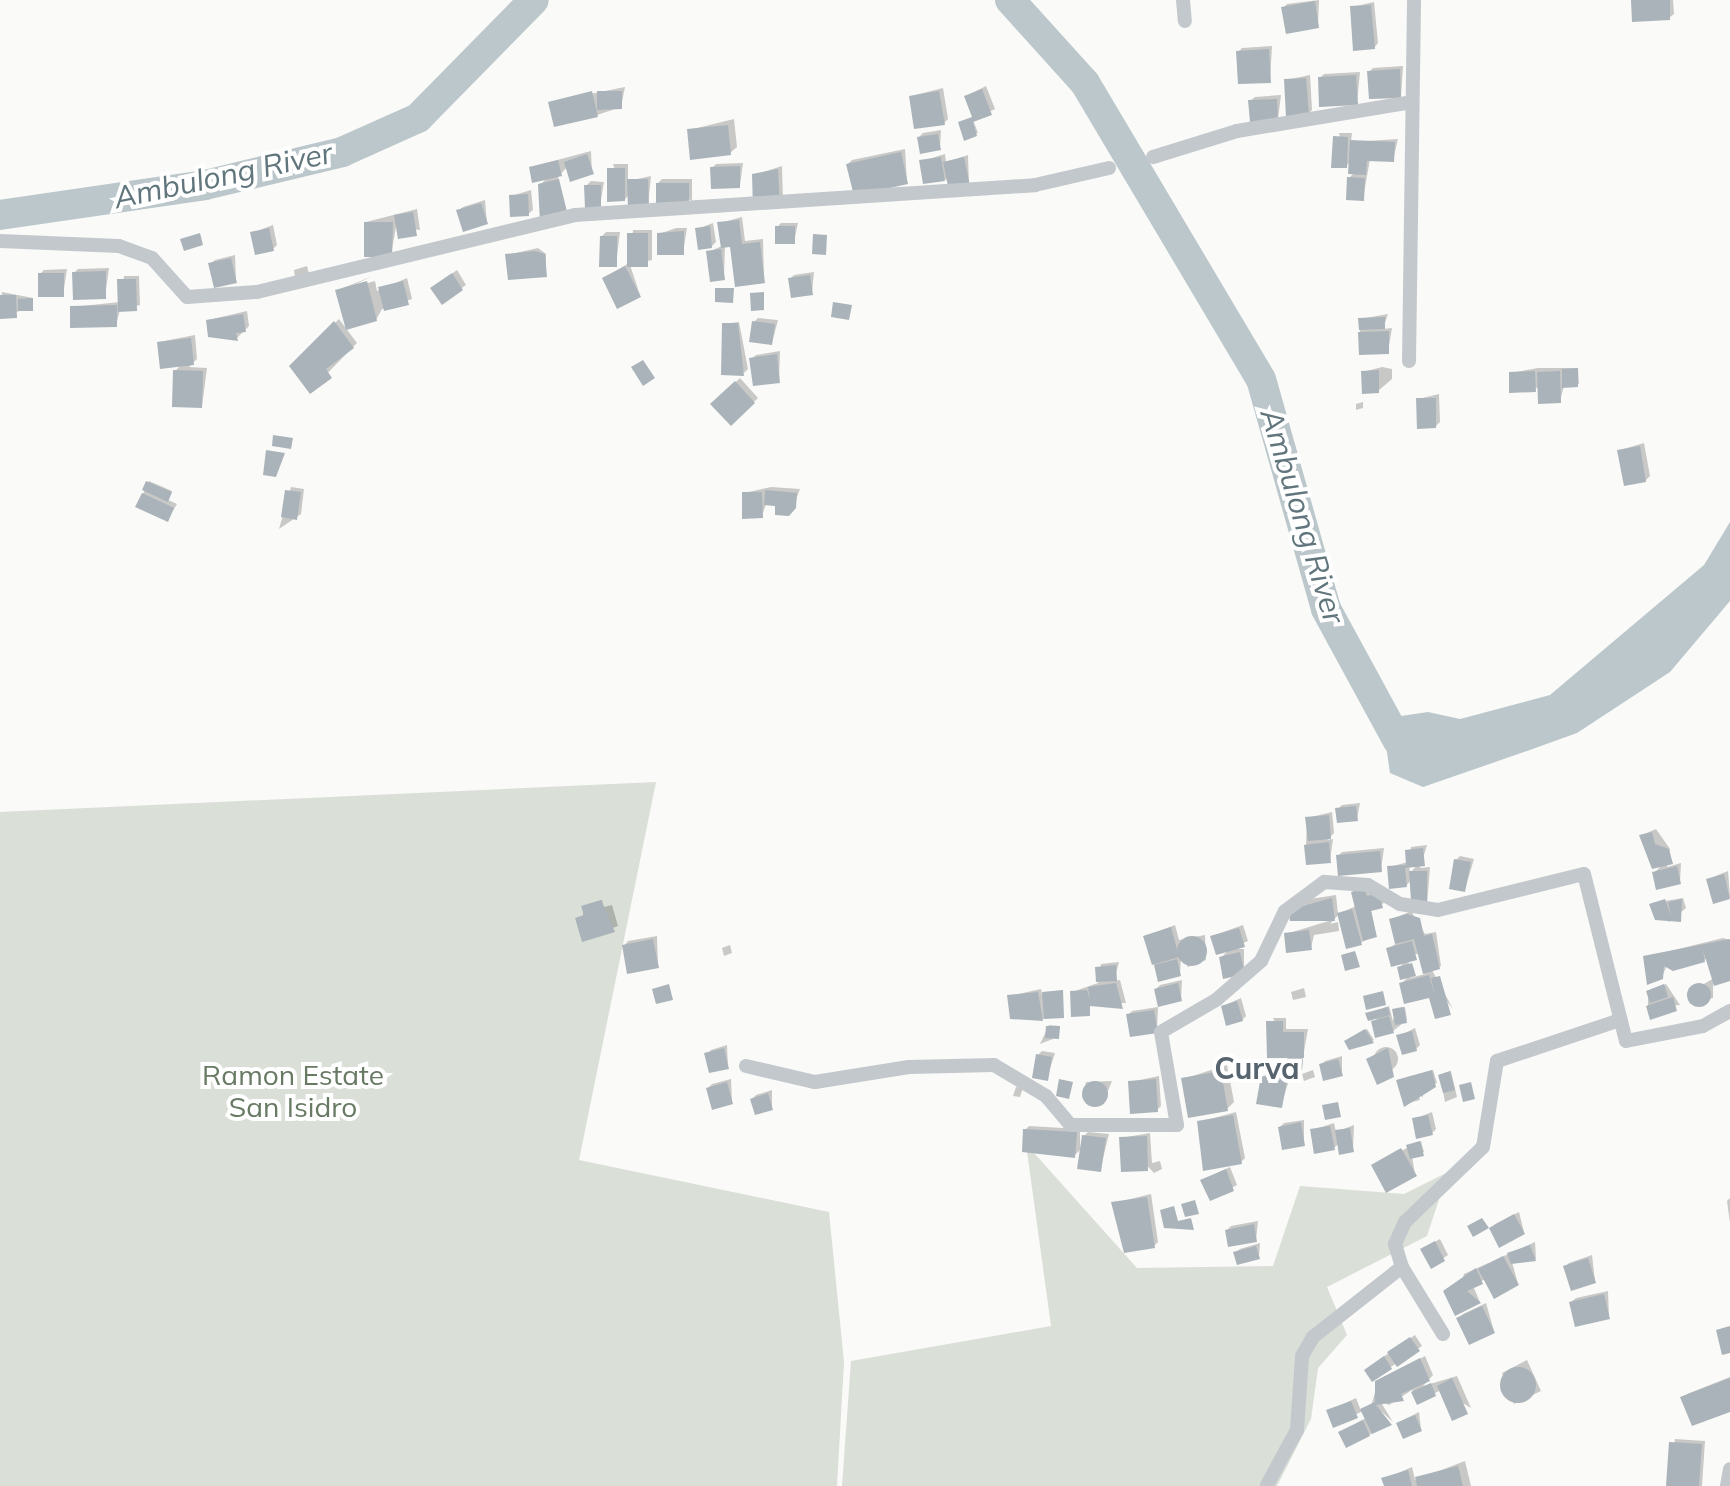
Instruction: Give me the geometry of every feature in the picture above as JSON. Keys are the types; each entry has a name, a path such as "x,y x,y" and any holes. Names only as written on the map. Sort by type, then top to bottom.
{"street":[{"path":"1183,0 1185,21"},
{"path":"1409,361 1414,0"},
{"path":"1153,157 1237,131 1412,102"},
{"path":"0,241 119,246 152,258 187,297 257,292 575,215 1035,185 1109,168"},
{"path":"746,1066 815,1082 909,1067 994,1065 1046,1096 1070,1125 1177,1125 1161,1032 1216,1000 1261,961 1285,911 1324,882 1368,885 1400,904 1438,910 1584,874 1617,1021 1626,1041 1703,1026 1730,1011"},
{"path":"1443,1334 1402,1267 1395,1244 1405,1222 1483,1147 1497,1061 1617,1021"},
{"path":"1267,1485 1297,1430 1302,1356 1313,1337 1402,1267"},
{"path":"1727,1486 1730,1469"}],"green space":[{"name":"Ramon Estate San Isidro","path":"656,782 579,1160 829,1212 844,1362 837,1486 0,1486 0,812"},
{"path":"1026,1144 1137,1268 1273,1266 1300,1186 1404,1194 1448,1172 1427,1236 1327,1287 1347,1335 1318,1368 1311,1419 1277,1486 842,1486 851,1361 1051,1326"}],"shaded area":[{"path":"1730,522 1730,601 1670,672 1577,733 1423,787 1390,773 1380,705 1401,716 1428,712 1460,719 1550,695 1704,565"}],"building":[{"path":"1631,0 1670,0 1670,20 1632,22"},
{"path":"1315,1 1319,28 1286,34 1281,7"},
{"path":"1371,5 1375,49 1353,51 1350,6"},
{"path":"1269,49 1271,83 1238,84 1236,51"},
{"path":"1400,69 1401,98 1369,99 1367,71"},
{"path":"1356,75 1358,105 1319,107 1318,77"},
{"path":"1306,78 1309,116 1286,117 1284,79"},
{"path":"982,89 992,115 973,122 977,136 964,141 958,122 972,117 964,96"},
{"path":"592,91 598,117 554,127 548,102"},
{"path":"597,91 622,91 622,109 597,110"},
{"path":"939,91 945,125 914,129 909,96"},
{"path":"1277,99 1278,121 1250,122 1248,100"},
{"path":"728,125 731,155 690,160 687,129"},
{"path":"938,134 941,150 920,154 917,137"},
{"path":"1333,136 1348,137 1347,168 1331,168"},
{"path":"1350,140 1395,142 1394,162 1367,161 1366,175 1348,174"},
{"path":"901,152 908,184 854,196 846,164"},
{"path":"587,154 594,174 570,182 564,162"},
{"path":"941,157 945,181 923,184 919,160"},
{"path":"964,157 970,186 949,191 943,162"},
{"path":"558,160 562,176 532,183 529,167"},
{"path":"740,166 740,188 711,189 710,167"},
{"path":"607,168 625,168 625,201 607,202"},
{"path":"778,169 780,207 753,209 752,174"},
{"path":"1347,177 1365,178 1364,201 1346,200"},
{"path":"559,179 568,216 540,223 538,184"},
{"path":"627,179 648,179 649,208 628,209"},
{"path":"656,183 689,183 689,207 656,207"},
{"path":"584,185 601,185 601,208 585,208"},
{"path":"528,194 529,216 510,217 509,195"},
{"path":"481,203 488,224 463,232 456,210"},
{"path":"413,212 417,236 398,239 394,215"},
{"path":"739,220 742,244 760,242 765,283 735,287 730,247 721,248 717,222"},
{"path":"364,222 393,222 392,257 364,257"},
{"path":"710,226 712,248 698,250 695,228"},
{"path":"775,226 795,226 795,244 775,244"},
{"path":"269,228 274,251 255,255 250,232"},
{"path":"684,231 684,255 657,255 657,233"},
{"path":"200,233 203,245 184,251 180,239"},
{"path":"627,233 648,233 648,267 627,267"},
{"path":"813,234 827,235 826,255 812,254"},
{"path":"600,236 617,236 617,267 599,267"},
{"path":"721,249 725,280 710,282 706,251"},
{"path":"535,251 545,254 547,277 508,280 505,254"},
{"path":"231,258 237,283 214,288 208,263"},
{"path":"625,266 641,297 617,309 602,278"},
{"path":"106,271 106,299 73,300 72,272"},
{"path":"38,273 64,273 64,297 38,297"},
{"path":"452,273 463,290 442,305 430,288"},
{"path":"810,275 813,295 791,298 788,278"},
{"path":"117,279 136,279 137,311 118,312"},
{"path":"367,281 377,321 346,330 335,290"},
{"path":"403,281 409,305 384,311 378,287"},
{"path":"715,288 734,288 733,303 715,302"},
{"path":"764,292 764,310 751,311 750,293"},
{"path":"0,295 16,295 17,318 0,319"},
{"path":"33,298 33,311 18,311 18,299"},
{"path":"833,302 852,305 849,320 831,317"},
{"path":"117,305 117,327 70,328 70,306"},
{"path":"243,314 246,332 236,333 238,341 208,337 206,320"},
{"path":"1385,317 1385,329 1359,330 1358,318"},
{"path":"334,321 354,348 326,369 332,378 310,394 289,366"},
{"path":"752,321 775,324 772,345 749,342"},
{"path":"722,323 738,323 744,376 721,375"},
{"path":"1389,331 1389,354 1359,355 1358,332"},
{"path":"191,338 194,365 160,369 157,342"},
{"path":"777,354 780,383 753,386 749,358"},
{"path":"643,360 655,378 643,386 631,367"},
{"path":"1578,368 1578,387 1562,388 1562,369"},
{"path":"173,370 203,371 202,408 172,407"},
{"path":"1379,370 1379,393 1362,394 1361,371"},
{"path":"1535,371 1536,392 1509,393 1509,372"},
{"path":"1560,371 1561,403 1538,404 1537,372"},
{"path":"735,381 755,403 731,426 710,404"},
{"path":"1416,398 1436,398 1436,428 1417,429"},
{"path":"273,435 293,438 291,449 272,446"},
{"path":"1640,446 1646,482 1624,486 1617,450"},
{"path":"266,450 285,453 276,477 263,475"},
{"path":"146,481 172,492 168,502 142,490"},
{"path":"285,490 301,492 297,520 281,517"},
{"path":"765,490 797,493 796,508 789,516 775,515 775,506 764,505"},
{"path":"742,492 762,492 763,518 742,519"},
{"path":"142,493 174,508 168,522 135,507"},
{"path":"1356,806 1358,821 1337,823 1335,808"},
{"path":"1329,815 1331,839 1308,841 1305,817"},
{"path":"1652,832 1655,844 1669,849 1673,864 1652,869 1639,835"},
{"path":"1329,842 1331,863 1306,865 1304,845"},
{"path":"1423,848 1425,866 1405,868 1407,887 1389,889 1387,866 1406,865 1405,850"},
{"path":"1380,851 1382,872 1338,876 1336,855"},
{"path":"1454,859 1471,862 1465,892 1449,889"},
{"path":"1677,866 1681,884 1656,890 1652,872"},
{"path":"1409,871 1427,871 1427,908 1411,901"},
{"path":"1724,874 1730,899 1713,904 1706,879"},
{"path":"1364,888 1367,896 1379,893 1383,908 1371,911 1377,937 1363,941 1351,892"},
{"path":"1332,898 1335,921 1290,921 1288,910"},
{"path":"1665,899 1671,916 1668,902 1682,899 1681,922 1655,920 1649,904"},
{"path":"601,900 615,932 582,942 575,918 584,915 581,906"},
{"path":"1352,909 1362,945 1346,949 1337,913"},
{"path":"1407,914 1420,918 1424,936 1432,934 1440,969 1423,974 1414,939 1395,944 1389,919"},
{"path":"1171,927 1179,957 1152,965 1143,936"},
{"path":"1239,928 1245,947 1216,955 1210,936"},
{"path":"1309,930 1312,950 1286,953 1284,933"},
{"path":"1192,936 1203,940 1207,951 1203,962 1192,966 1181,962 1177,951 1181,940"},
{"path":"653,939 659,968 627,974 622,945"},
{"path":"1730,939 1730,981 1714,986 1703,950 1705,962 1673,971 1664,966 1663,979 1647,985 1643,956"},
{"path":"1412,941 1417,960 1391,967 1386,948"},
{"path":"1355,951 1360,967 1345,971 1341,955"},
{"path":"1240,952 1245,974 1223,979 1219,957"},
{"path":"1177,959 1181,976 1158,982 1154,965"},
{"path":"1412,963 1416,976 1400,980 1397,967"},
{"path":"1116,965 1117,981 1096,982 1095,967"},
{"path":"1429,975 1435,997 1431,978 1440,976 1451,1015 1435,1019 1429,998 1404,1004 1399,983"},
{"path":"1116,983 1123,1009 1090,1006 1090,1016 1071,1017 1070,991 1087,990 1090,1000 1088,987"},
{"path":"1178,983 1182,1001 1158,1007 1154,989"},
{"path":"1699,983 1710,990 1711,995 1704,1006 1699,1007 1688,1000 1687,995 1694,984"},
{"path":"669,984 673,1000 656,1004 652,989"},
{"path":"1664,984 1668,997 1650,1003 1646,991"},
{"path":"1063,990 1064,1018 1044,1019 1042,992"},
{"path":"1383,991 1386,1005 1366,1010 1363,996"},
{"path":"1038,992 1043,1021 1010,1019 1007,995"},
{"path":"1673,997 1677,1011 1650,1020 1646,1006"},
{"path":"1237,1001 1243,1021 1226,1026 1221,1006"},
{"path":"1388,1007 1390,1015 1368,1021 1365,1013"},
{"path":"1404,1007 1407,1023 1395,1025 1392,1009"},
{"path":"1154,1010 1158,1033 1130,1037 1126,1014"},
{"path":"1389,1016 1394,1033 1375,1038 1371,1021"},
{"path":"1266,1021 1283,1021 1283,1032 1304,1032 1304,1058 1267,1058"},
{"path":"1046,1026 1060,1026 1059,1039 1045,1038"},
{"path":"1365,1029 1374,1043 1349,1050 1344,1041"},
{"path":"1412,1031 1417,1051 1402,1055 1396,1035"},
{"path":"724,1048 729,1069 709,1073 704,1053"},
{"path":"1388,1048 1394,1077 1377,1085 1366,1059"},
{"path":"1036,1054 1052,1057 1048,1081 1032,1078"},
{"path":"1284,1059 1303,1059 1302,1070 1283,1070"},
{"path":"1338,1059 1343,1076 1323,1081 1319,1064"},
{"path":"1432,1070 1436,1087 1404,1107 1396,1080"},
{"path":"1221,1071 1228,1111 1188,1118 1181,1078"},
{"path":"1450,1071 1455,1090 1443,1093 1438,1075"},
{"path":"1261,1076 1287,1080 1282,1108 1256,1104"},
{"path":"1059,1079 1073,1082 1069,1099 1056,1096"},
{"path":"1156,1079 1158,1112 1130,1114 1128,1081"},
{"path":"1095,1081 1104,1085 1108,1094 1104,1103 1095,1107 1086,1103 1082,1094 1086,1085"},
{"path":"727,1082 733,1104 712,1110 706,1088"},
{"path":"1471,1082 1475,1099 1463,1102 1459,1085"},
{"path":"768,1093 773,1110 755,1115 750,1099"},
{"path":"1338,1102 1341,1117 1325,1120 1322,1105"},
{"path":"1233,1115 1242,1164 1203,1171 1197,1121"},
{"path":"1428,1115 1433,1135 1416,1139 1412,1118"},
{"path":"1301,1122 1305,1146 1282,1150 1278,1127"},
{"path":"1330,1126 1335,1150 1314,1154 1310,1129"},
{"path":"1350,1128 1354,1152 1339,1155 1335,1130"},
{"path":"1023,1129 1077,1132 1075,1158 1022,1152"},
{"path":"1082,1135 1106,1138 1101,1172 1077,1169"},
{"path":"1147,1136 1148,1171 1121,1172 1119,1137"},
{"path":"1420,1141 1424,1156 1410,1159 1406,1145"},
{"path":"1401,1148 1417,1176 1386,1193 1371,1165"},
{"path":"1226,1169 1234,1191 1210,1201 1200,1180"},
{"path":"1147,1197 1155,1248 1124,1253 1111,1202"},
{"path":"1195,1200 1199,1214 1185,1217 1181,1204"},
{"path":"1174,1206 1178,1221 1191,1218 1194,1230 1164,1228 1160,1210"},
{"path":"1514,1214 1525,1234 1499,1248 1489,1228"},
{"path":"1482,1218 1489,1228 1473,1237 1467,1226"},
{"path":"1254,1224 1257,1242 1228,1247 1225,1230"},
{"path":"1435,1241 1445,1261 1431,1269 1420,1249"},
{"path":"1530,1245 1536,1261 1511,1264 1507,1253"},
{"path":"1256,1246 1260,1259 1237,1265 1233,1252"},
{"path":"1503,1256 1519,1285 1494,1299 1478,1269"},
{"path":"1588,1258 1596,1283 1571,1291 1563,1266"},
{"path":"1476,1268 1483,1284 1467,1291 1481,1303 1455,1316 1443,1291"},
{"path":"1604,1294 1610,1319 1575,1327 1569,1302"},
{"path":"1482,1306 1495,1333 1469,1345 1456,1318"},
{"path":"1730,1326 1730,1353 1722,1355 1716,1330"},
{"path":"1410,1337 1420,1351 1397,1367 1387,1352"},
{"path":"1384,1356 1392,1369 1372,1382 1364,1370"},
{"path":"1420,1358 1430,1381 1401,1394 1404,1401 1376,1405 1392,1425 1372,1434 1360,1409 1375,1402 1375,1381"},
{"path":"1518,1367 1530,1373 1536,1385 1530,1397 1518,1403 1506,1397 1500,1385 1506,1373"},
{"path":"1452,1378 1468,1414 1452,1421 1437,1386"},
{"path":"1730,1378 1730,1412 1692,1426 1680,1397"},
{"path":"1431,1383 1436,1396 1417,1405 1411,1392"},
{"path":"1351,1401 1358,1418 1333,1428 1326,1410"},
{"path":"1415,1415 1422,1431 1403,1439 1396,1423"},
{"path":"1363,1420 1370,1436 1346,1448 1338,1432"},
{"path":"1669,1442 1702,1444 1699,1486 1666,1486"},
{"path":"1458,1466 1463,1486 1417,1486 1415,1477"},
{"path":"1408,1470 1412,1486 1384,1486 1381,1478"}],"waterway":[{"name":"Ambulong River","path":"0,215 205,185 342,152 418,118 534,0"},
{"name":"Ambulong River","path":"1010,0 1085,83 1261,379 1326,609 1398,741"}],"district":[{"name":"Curva","path":"1257,1068"}]}
